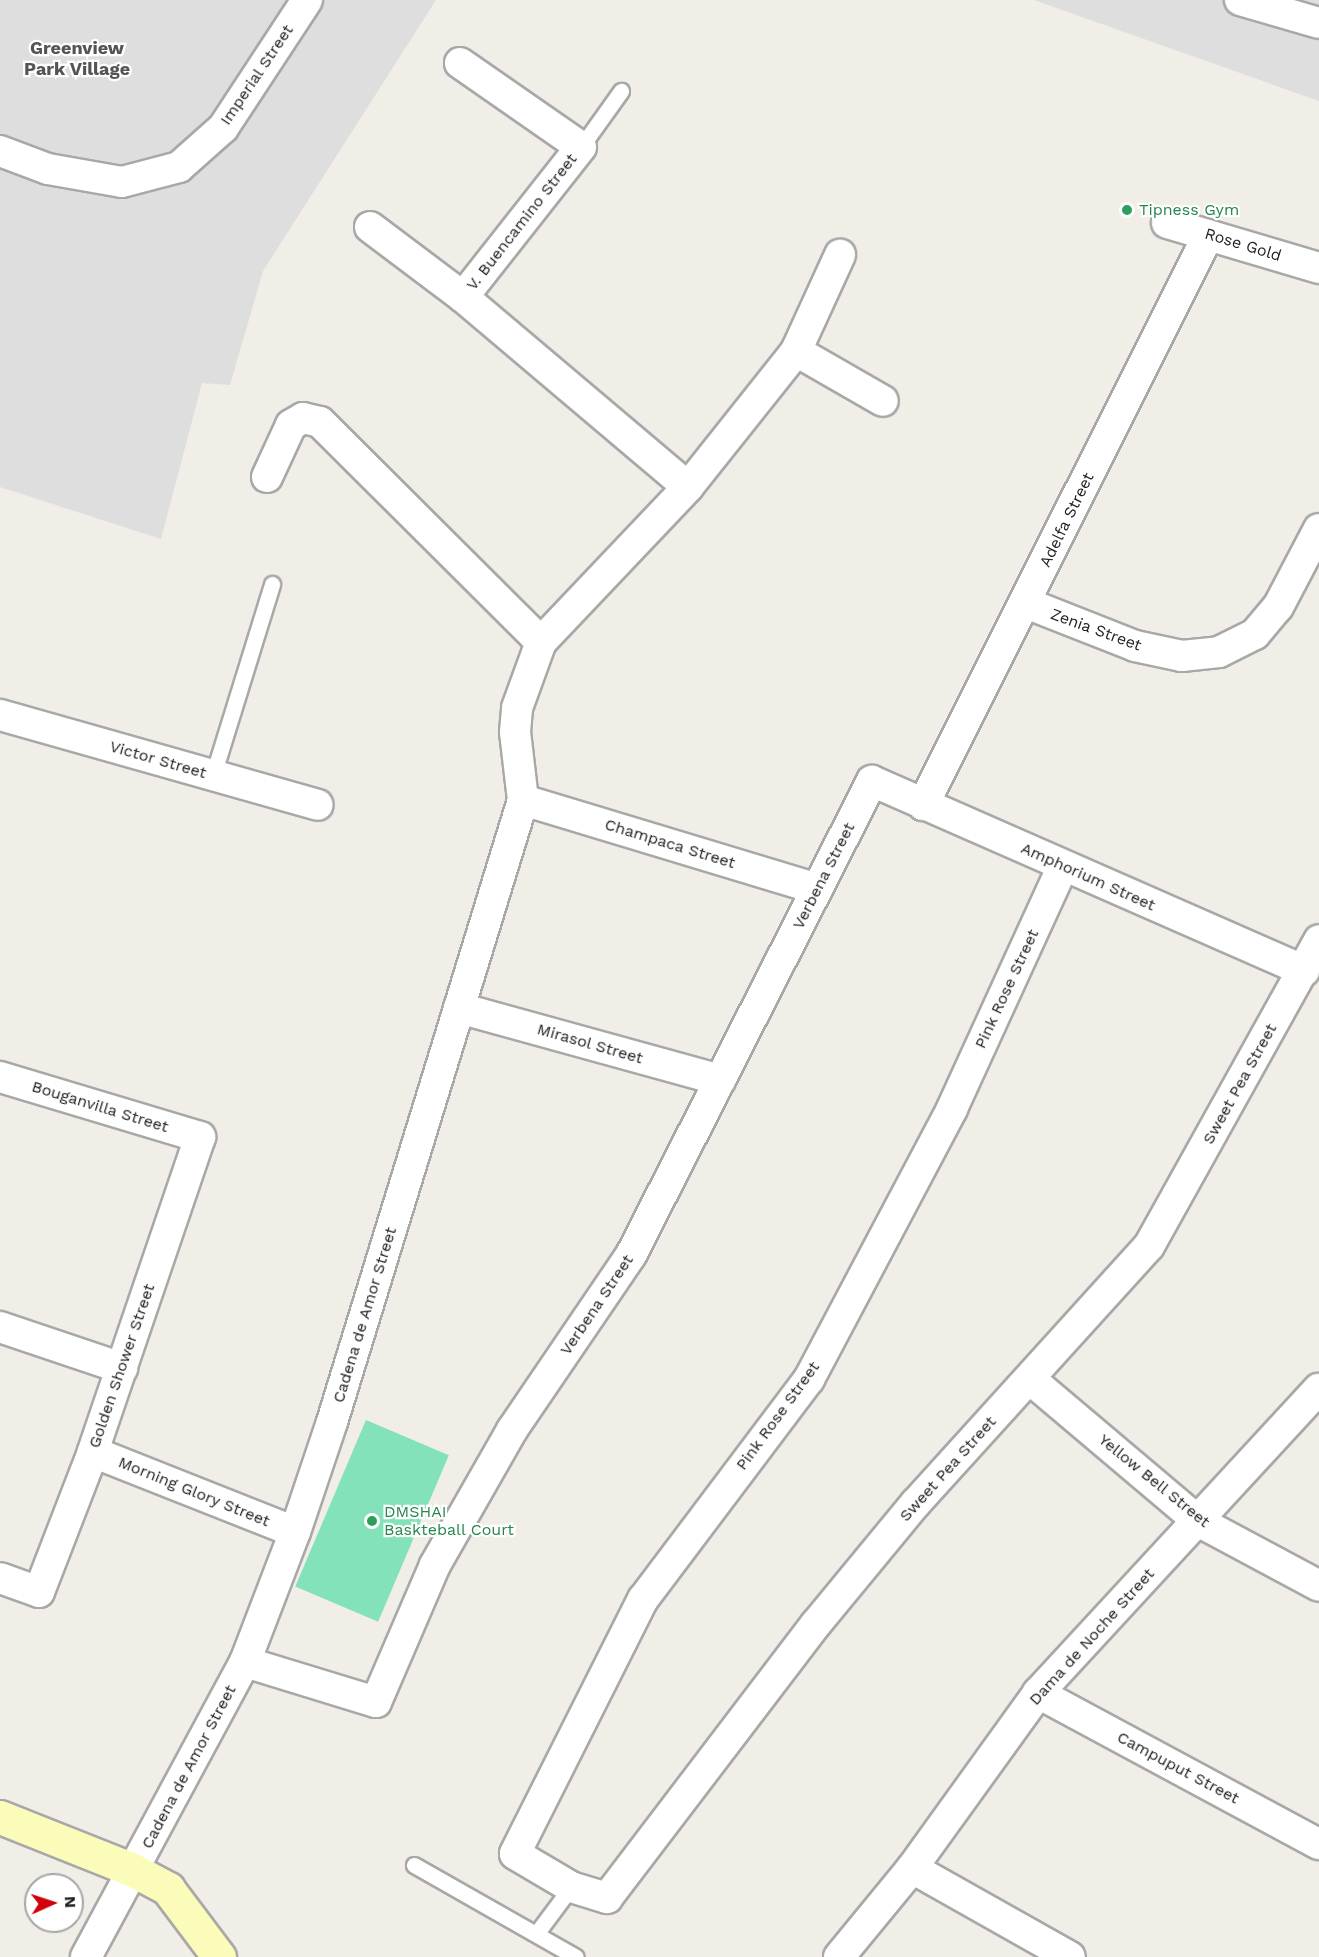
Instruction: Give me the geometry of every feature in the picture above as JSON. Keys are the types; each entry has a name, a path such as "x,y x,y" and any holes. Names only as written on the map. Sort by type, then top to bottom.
{"street":[{"name":"Imperial Street","path":"0,151 48,169 122,182 179,167 223,128 307,0"},
{"path":"1240,0 1319,23"},
{"path":"460,63 581,147"},
{"name":"V. Buencamino Street","path":"463,297 581,147"},
{"name":"Rose Gold","path":"1167,223 1319,268"},
{"path":"370,227 463,297 688,487"},
{"name":"Adelfa Street","path":"923,805 1026,603 1208,234"},
{"path":"267,477 291,425 303,418 320,422 541,642 688,487 795,351 840,255"},
{"path":"795,351 883,401"},
{"name":"Zenia Street","path":"1026,603 1084,629 1135,646 1182,656 1219,652 1255,634 1278,607 1319,529"},
{"name":"Cadena de Amor Street","path":"86,1957 245,1662 295,1532 332,1422 523,800 514,732 518,708 541,642"},
{"name":"Victor Street","path":"0,715 317,805"},
{"name":"Amphorium Street","path":"872,781 1304,971"},
{"name":"Verbena Street","path":"245,1662 376,1702 435,1565 512,1430 631,1255 872,781"},
{"name":"Champaca Street","path":"523,800 817,889"},
{"name":"Pink Rose Street","path":"515,1854 643,1599 809,1379 952,1109 1063,866"},
{"name":"Sweet Pea Street","path":"515,1854 572,1887 607,1898 665,1819 823,1616 915,1504 1149,1246 1304,971 1319,940"},
{"name":"Mirasol Street","path":"459,1008 720,1080"},
{"name":"Bouganvilla Street","path":"0,1077 200,1137"},
{"name":"Golden Shower Street","path":"0,1578 39,1592 93,1452 200,1137"},
{"path":"0,1327 122,1368"},
{"name":"Yellow Bell Street","path":"1030,1379 1198,1521 1319,1586"},
{"name":"Dama de Noche Street","path":"839,1957 912,1868 1038,1692 1319,1389"},
{"name":"Morning Glory Street","path":"93,1452 295,1532"},
{"name":"Campuput Street","path":"1038,1692 1319,1844"},
{"path":"0,1817 133,1870 168,1889 219,1957"},
{"path":"912,1868 1070,1957"}],"lane":[{"path":"581,147 621,91"},
{"path":"213,775 272,584"},
{"path":"414,1866 576,1957"},
{"path":"537,1934 572,1887"}],"shaded area":[{"path":"0,0 436,0 263,271 230,385 202,383 161,539 0,487"},
{"path":"1034,0 1319,0 1319,101"}],"green space":[{"name":"DMSHAI Baskteball Court","path":"366,1420 449,1455 378,1622 295,1587"}],"place":[{"name":"Tipness Gym","path":"1127,210"},
{"name":"DMSHAI Baskteball Court","path":"372,1521"}],"district":[{"name":"Greenview Park Village","path":"77,59"}]}
